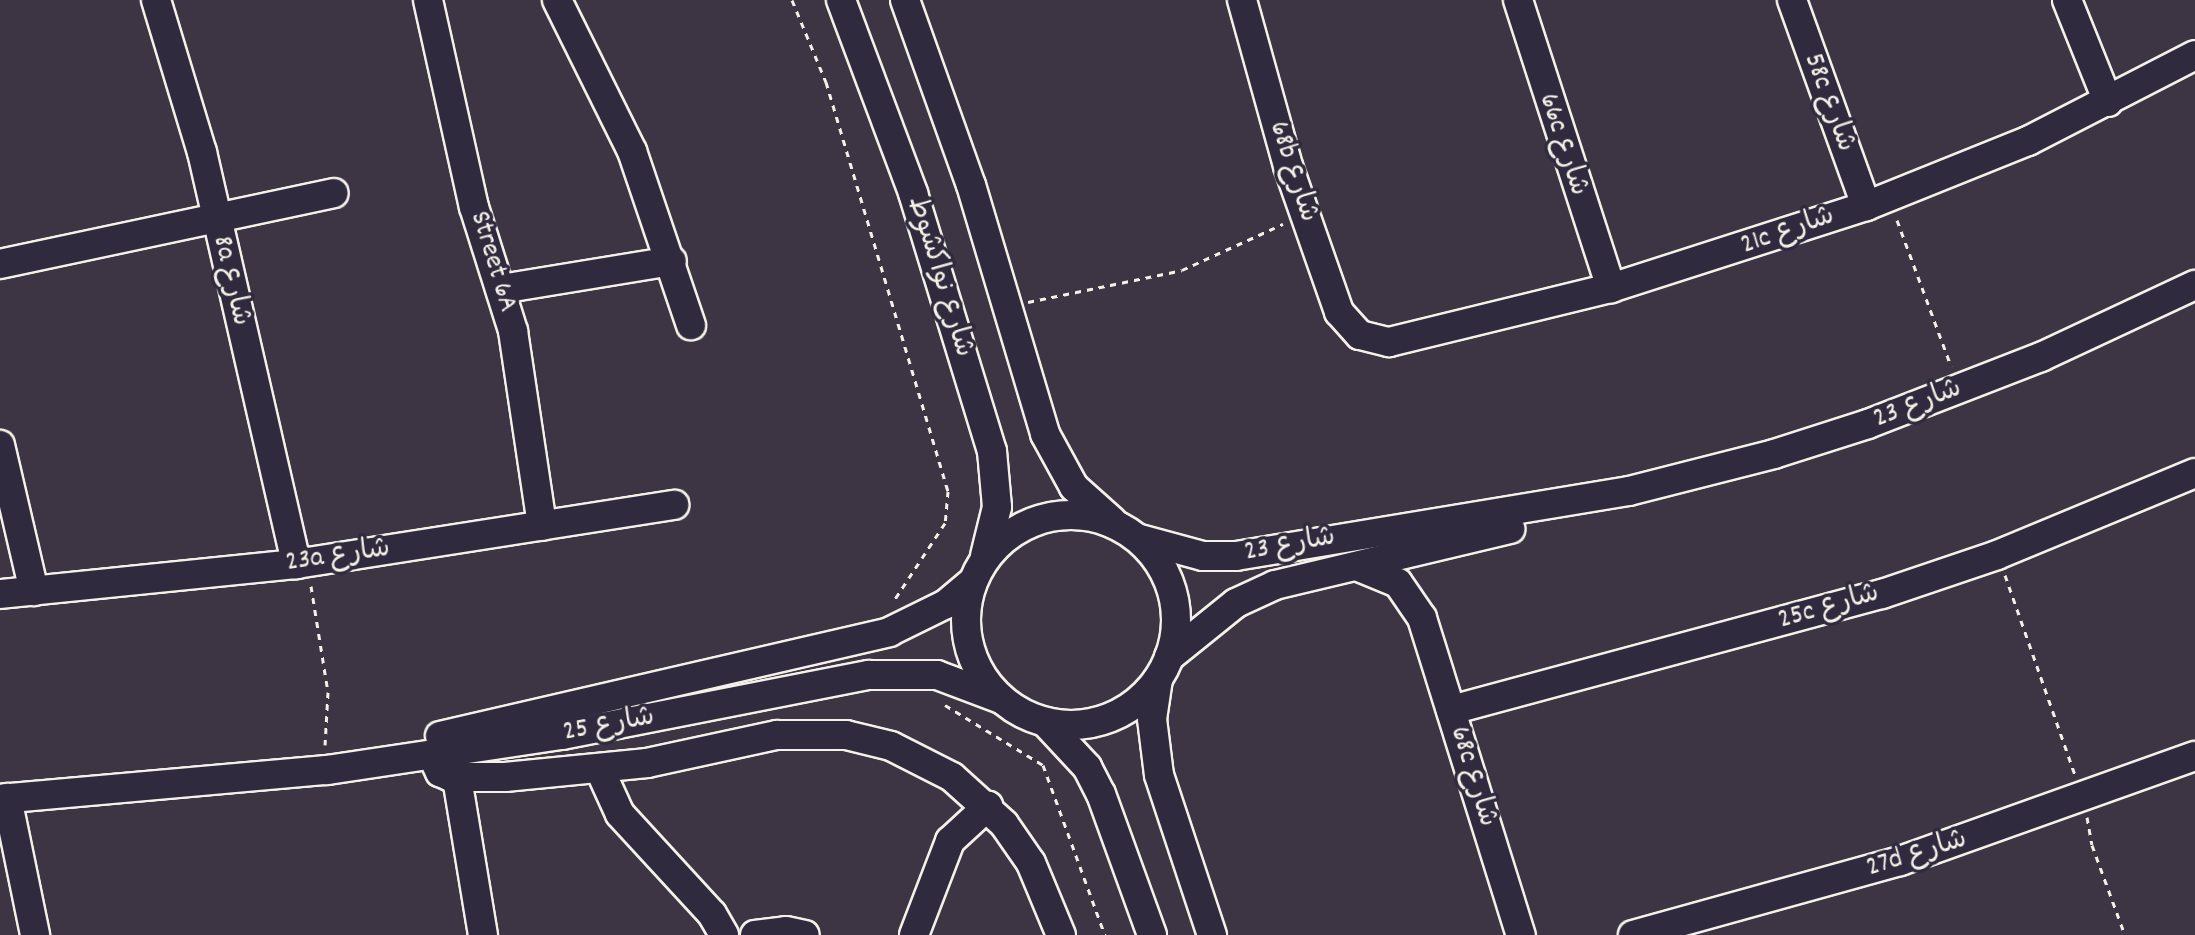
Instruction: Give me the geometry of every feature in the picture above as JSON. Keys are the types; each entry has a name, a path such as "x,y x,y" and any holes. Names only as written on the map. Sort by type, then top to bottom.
{"street":[{"name":"8a شارع","path":"156,0 186,94 296,564"},
{"name":"Street 6A","path":"428,0 474,207 501,289 517,353 542,526"},
{"path":"557,0 613,109 672,261 691,325"},
{"name":"شارع نواكشوط","path":"841,0 904,164 992,451 997,507 977,572"},
{"name":"شارع نواكشوط","path":"905,0 942,94 1057,462 1095,508 1129,533"},
{"name":"68b شارع","path":"1242,0 1304,213 1339,312 1360,335"},
{"name":"66c شارع","path":"1518,0 1611,288"},
{"name":"58c شارع","path":"1792,0 1877,202"},
{"path":"2067,0 2108,102"},
{"name":"21c شارع","path":"1360,335 1404,339 1611,288 1877,202 2108,102 2195,55"},
{"path":"0,264 334,193"},
{"path":"501,289 672,261"},
{"name":"شارع 23","path":"1129,533 1203,556 1236,556 1629,491 1774,454 1960,390 2195,285"},
{"path":"0,445 34,591"},
{"name":"25c شارع","path":"1451,710 1867,598 1997,555 2195,473"},
{"name":"شارع 23","path":"1164,668 1236,603 1275,585 1448,548 1620,499 1629,491"},
{"name":"23a شارع","path":"0,594 296,564 674,505"},
{"path":"1152,935 1101,794 1078,755 1045,722 1001,699 972,658 966,633 977,572 1000,541 1044,518 1070,514 1129,533 1169,581 1175,606 1152,719 1159,775 1212,935"},
{"name":"68c شارع","path":"1422,618 1425,579 1448,548"},
{"name":"68c شارع","path":"1358,567 1398,583 1422,618 1521,935"},
{"name":"شارع 25","path":"211,779 455,734 889,632 946,604 977,572"},
{"path":"1045,722 1083,723 1120,713 1164,668"},
{"name":"شارع 25","path":"9,798 298,774 432,755 680,714 869,675 937,675 1001,699"},
{"path":"432,755 440,772 457,778 600,770 777,735 823,733 869,740 912,754 952,777 988,806 1031,863 1061,935"},
{"name":"27d شارع","path":"1633,935 1900,861 2084,800 2195,756"},
{"path":"600,770 620,814 712,914 724,935"},
{"path":"457,778 483,935"},
{"path":"9,798 35,935"},
{"path":"914,935 950,841 988,806"},
{"path":"755,935 786,931 805,935"}],"path":[{"path":"792,0 826,82 948,491 945,523 903,592 888,606"},
{"path":"1877,202 1960,390"},
{"path":"1007,305 1182,270 1304,213"},
{"path":"1997,555 2084,800 2092,845 2125,935"},
{"path":"296,564 310,584 328,692 324,757"},
{"path":"934,699 1043,765 1105,935"}]}
